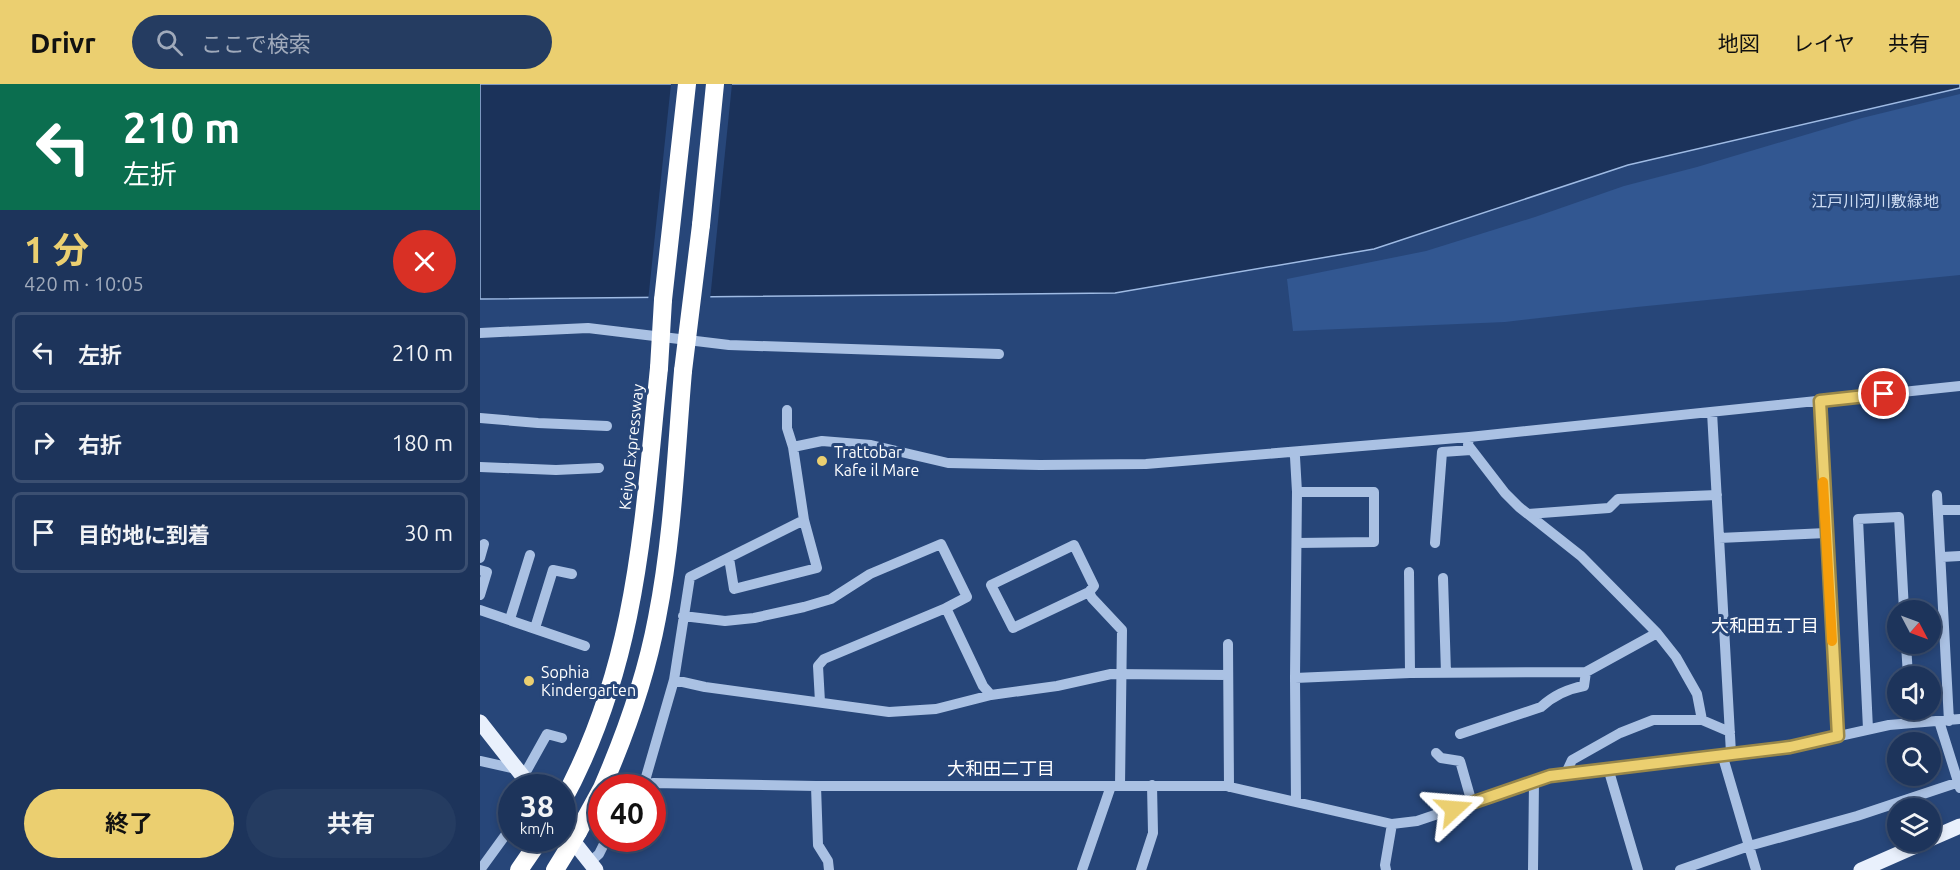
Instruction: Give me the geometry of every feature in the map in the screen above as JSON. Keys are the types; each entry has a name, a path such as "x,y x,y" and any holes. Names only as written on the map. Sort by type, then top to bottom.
{"highway":[{"name":"Keiyo Expressway","path":"576,774 606,704 619,661 639,558 659,368 663,300 687,84"},
{"path":"608,774 634,709 647,665 657,617 666,551 683,371 715,84"},
{"path":"576,821 588,806"},
{"path":"519,870 531,852"},
{"path":"556,869 566,852"}],"main road":[{"path":"480,722 521,774"},
{"path":"1941,834 1960,826"},
{"path":"576,839 593,866"},
{"path":"1869,868 1903,852"}],"street":[{"path":"480,333 588,328 729,345 999,354"},
{"path":"793,447 822,441 871,445 948,463 1146,464 1469,437 1960,386"},
{"path":"1820,401 1838,736"},
{"path":"729,558 734,590 817,568 804,519 787,410"},
{"path":"1712,412 1730,732 1726,753 1756,870"},
{"path":"480,418 607,426"},
{"path":"1469,437 1468,445 1471,450 1491,472 1505,493 1575,551 1657,633 1676,657 1697,694 1702,720"},
{"path":"1435,543 1442,452 1471,450"},
{"path":"1295,457 1298,492 1296,802"},
{"path":"480,467 556,470 599,468"},
{"path":"1297,543 1374,542 1374,492 1298,492"},
{"path":"1528,514 1610,508 1618,499 1717,495"},
{"path":"1680,870 1749,846 1959,785 1950,720 1937,495"},
{"path":"1938,510 1960,510"},
{"path":"1868,729 1858,519 1899,517 1903,600"},
{"path":"643,774 674,680 690,577 804,519"},
{"path":"1719,538 1826,533"},
{"path":"480,558 484,544"},
{"path":"683,616 725,621 754,618 804,607 831,599 870,574 941,544 967,597 824,659 818,666 820,702"},
{"path":"1074,545 1094,586 1089,592 1013,628 992,585 1074,545"},
{"path":"510,620 530,555"},
{"path":"1942,557 1960,556"},
{"path":"480,570 487,572 480,595"},
{"path":"535,628 553,570 572,574"},
{"path":"1409,572 1410,672"},
{"path":"1443,578 1446,673"},
{"path":"1082,870 1116,786 1122,675 1122,630 1089,592"},
{"path":"946,608 983,686 991,695"},
{"path":"480,610 585,645"},
{"path":"1295,678 1410,672 1586,672 1657,633"},
{"path":"1228,644 1229,787"},
{"path":"1460,734 1541,707 1569,688 1584,686 1586,672"},
{"path":"674,680 705,687 899,712 936,709 991,695 1058,686 1111,674 1228,675"},
{"path":"1566,773 1572,760 1636,726 1653,720 1702,720 1730,732"},
{"path":"666,786 1152,785 1229,787 1392,824 1417,821 1534,781 1566,773 1790,747 1868,729 1950,720"},
{"path":"526,774 547,734 562,738"},
{"path":"1436,753 1441,758 1460,761 1472,803"},
{"path":"480,761 514,774"},
{"path":"1608,768 1638,870"},
{"path":"1533,870 1534,781"},
{"path":"1141,870 1153,832 1152,785"},
{"path":"816,786 818,844 828,861 829,870"},
{"path":"1383,868 1392,824"},
{"path":"480,870 498,845"},
{"path":"593,866 600,852"}],"green space":[{"name":"江戸川河川敷緑地","path":"1960,94 1960,275 1505,322 1293,331 1287,279 1426,251 1624,186 1862,118"}],"shaded area":[{"path":"480,84 1960,84 1960,88 1628,165 1374,249 1115,293 480,299"}],"pier":[{"path":"671,84 732,84 710,300 648,301"}],"slow traffic":[{"path":"1823,482 1832,641"}],"place":[{"name":"Trattobar Kafe il Mare","path":"822,461"},
{"name":"Sophia Kindergarten","path":"529,681"}],"district":[{"name":"大和田五丁目","path":"1765,625"},
{"name":"大和田二丁目","path":"1001,768"}],"route":[{"path":"1454,809 1550,776 1790,747 1838,736 1820,401 1884,394"}]}
